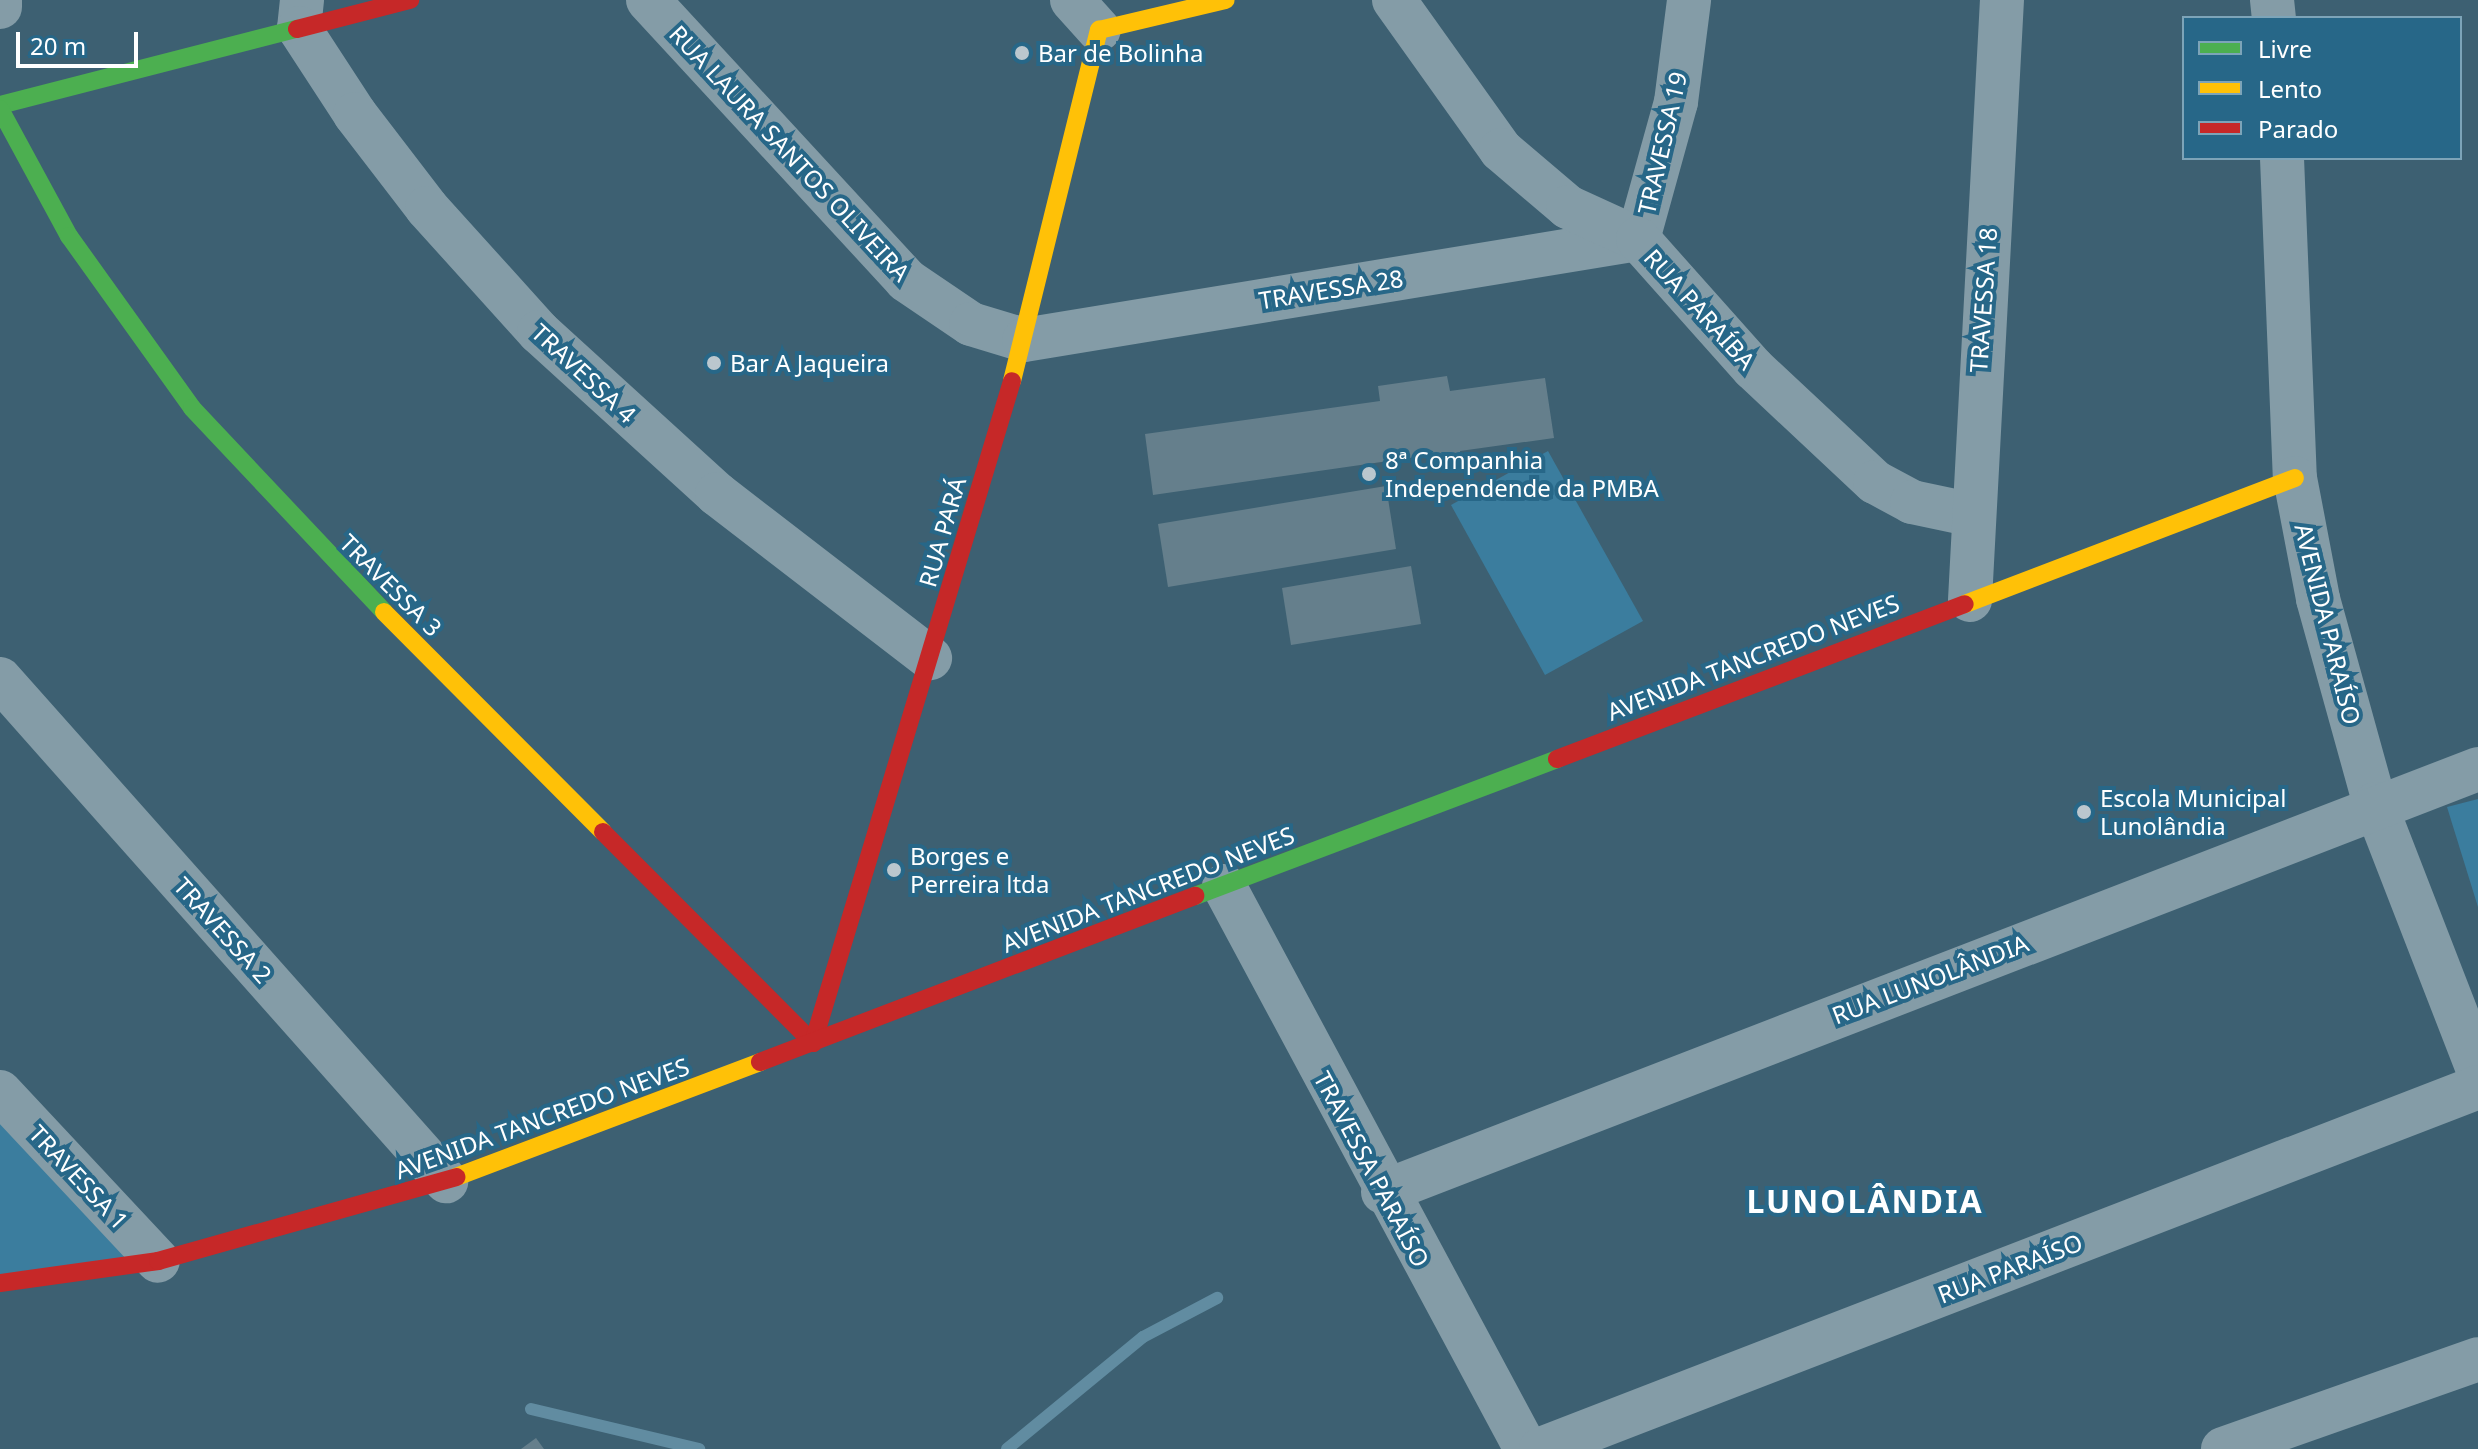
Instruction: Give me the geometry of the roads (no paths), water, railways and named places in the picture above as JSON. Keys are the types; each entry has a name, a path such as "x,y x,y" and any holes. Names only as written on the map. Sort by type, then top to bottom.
{"street":[{"path":"0,0 0,7"},
{"path":"0,107 300,14 410,0"},
{"name":"RUA LAURA SANTOS OLIVEIRA","path":"648,0 906,280 971,324 1024,340"},
{"path":"1086,15 1226,0"},
{"name":"RUA PARAÍBA","path":"1394,0 1501,150 1568,207 1638,239 1753,368 1875,482 1912,502 1969,514"},
{"name":"TRAVESSA 19","path":"1638,239 1676,102 1689,0"},
{"name":"TRAVESSA 18","path":"1970,600 1969,514 2002,0"},
{"name":"TRAVESSA 4","path":"300,14 427,208 581,374 717,494 930,658"},
{"name":"RUA PARÁ","path":"813,1043 1024,340 1086,15"},
{"name":"TRAVESSA 3","path":"0,107 69,236 192,408 314,542 813,1043"},
{"name":"AVENIDA PARAÍSO","path":"2282,160 2295,478 2318,599 2375,804 2478,1069"},
{"name":"TRAVESSA 28","path":"1024,340 1638,239"},
{"name":"AVENIDA TANCREDO NEVES","path":"0,1283 158,1261 446,1181 2295,478"},
{"name":"TRAVESSA 2","path":"0,679 446,1181"},
{"name":"RUA LUNOLÂNDIA","path":"1383,1192 2375,804 2478,769"},
{"name":"TRAVESSA PARAÍSO","path":"1224,886 1383,1192 1526,1449"},
{"name":"RUA PARAÍSO","path":"1541,1449 2478,1087"},
{"name":"TRAVESSA 1","path":"0,1092 158,1261"},
{"path":"2223,1449 2478,1359"}],"waterway":[{"path":"1007,1449 1143,1337 1217,1298"},
{"path":"531,1409 699,1449"}],"place":[{"name":"Bar de Bolinha","path":"1022,53"},
{"name":"Bar A Jaqueira","path":"714,363"},
{"name":"8ª Companhia Independende da PMBA","path":"1369,474"},
{"name":"Escola Municipal Lunolândia","path":"2084,812"},
{"name":"Borges e Perreira ltda","path":"894,870"}],"district":[{"name":"LUNOLÂNDIA","path":"1865,1201"}]}
